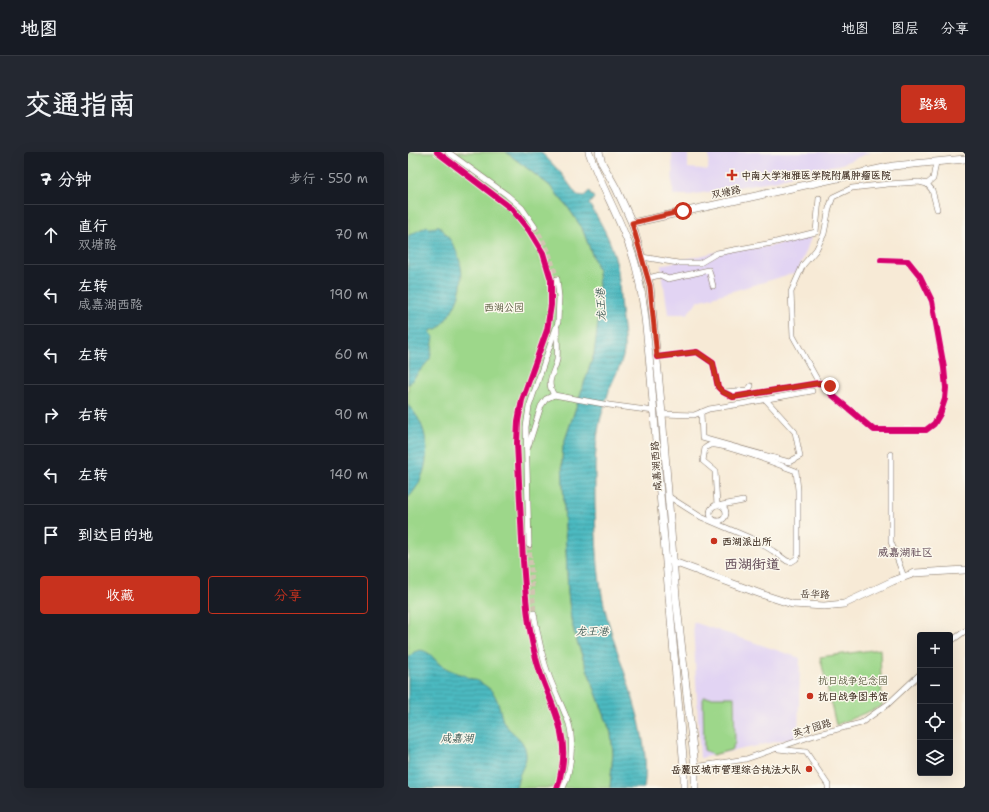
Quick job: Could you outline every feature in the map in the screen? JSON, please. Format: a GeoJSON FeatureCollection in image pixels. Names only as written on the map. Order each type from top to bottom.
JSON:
{"type":"FeatureCollection","features":[{"type":"Feature","properties":{"kind":"main road","name":"咸嘉湖西路"},"geometry":{"type":"LineString","coordinates":[[589,152],[600,181],[624,233],[641,288],[654,411],[665,560],[682,740],[684,788]]}},
{"type":"Feature","properties":{"kind":"main road","name":"咸嘉湖西路"},"geometry":{"type":"LineString","coordinates":[[599,152],[602,163],[616,188],[632,223],[650,286],[662,414],[676,596],[695,767],[695,788]]}},
{"type":"Feature","properties":{"kind":"main road","name":"双塘路"},"geometry":{"type":"LineString","coordinates":[[632,223],[893,166],[965,159]]}},
{"type":"Feature","properties":{"kind":"main road","name":"岳华路"},"geometry":{"type":"LineString","coordinates":[[665,560],[792,604],[824,606],[844,604],[893,581],[915,573],[965,570]]}},
{"type":"Feature","properties":{"kind":"street"},"geometry":{"type":"LineString","coordinates":[[437,152],[512,209],[529,230]]}},
{"type":"Feature","properties":{"kind":"street"},"geometry":{"type":"LineString","coordinates":[[448,152],[507,195],[522,208],[535,226]]}},
{"type":"Feature","properties":{"kind":"street"},"geometry":{"type":"LineString","coordinates":[[927,184],[933,179],[936,162]]}},
{"type":"Feature","properties":{"kind":"street"},"geometry":{"type":"LineString","coordinates":[[819,383],[793,336],[791,292],[795,288],[803,265],[816,250],[824,234],[829,208],[834,198],[852,188],[919,182],[927,184],[932,190],[937,209]]}},
{"type":"Feature","properties":{"kind":"street"},"geometry":{"type":"LineString","coordinates":[[642,257],[678,263],[700,263],[717,253],[772,243],[816,232],[819,198]]}},
{"type":"Feature","properties":{"kind":"street"},"geometry":{"type":"LineString","coordinates":[[657,357],[697,352],[713,363],[718,387],[723,392],[733,397],[819,383],[829,384],[831,394],[874,430],[926,430],[934,424],[940,414],[945,399],[946,388],[944,368],[932,302],[920,276],[908,261],[881,260]]}},
{"type":"Feature","properties":{"kind":"street"},"geometry":{"type":"LineString","coordinates":[[648,278],[660,275],[668,279],[709,270],[713,286]]}},
{"type":"Feature","properties":{"kind":"street"},"geometry":{"type":"LineString","coordinates":[[554,395],[550,388],[550,382],[557,359],[559,297],[557,279]]}},
{"type":"Feature","properties":{"kind":"street"},"geometry":{"type":"LineString","coordinates":[[522,546],[517,443],[518,422],[522,400],[547,330],[551,304],[551,280]]}},
{"type":"Feature","properties":{"kind":"street"},"geometry":{"type":"LineString","coordinates":[[530,545],[526,427],[529,407],[558,322]]}},
{"type":"Feature","properties":{"kind":"street"},"geometry":{"type":"LineString","coordinates":[[723,392],[748,390],[751,386]]}},
{"type":"Feature","properties":{"kind":"street"},"geometry":{"type":"LineString","coordinates":[[662,414],[694,416],[709,409],[812,391]]}},
{"type":"Feature","properties":{"kind":"street"},"geometry":{"type":"LineString","coordinates":[[526,455],[541,406],[546,399],[554,395],[654,411]]}},
{"type":"Feature","properties":{"kind":"street"},"geometry":{"type":"LineString","coordinates":[[701,412],[702,438],[789,462],[800,456],[795,432],[766,400]]}},
{"type":"Feature","properties":{"kind":"street"},"geometry":{"type":"LineString","coordinates":[[668,496],[701,516],[755,540],[787,562],[791,562],[796,559],[798,555],[798,490],[796,471],[770,460],[722,446],[710,445],[705,448],[703,461],[715,471],[720,505],[742,501]]}},
{"type":"Feature","properties":{"kind":"street"},"geometry":{"type":"LineString","coordinates":[[891,454],[891,542],[904,577]]}},
{"type":"Feature","properties":{"kind":"street"},"geometry":{"type":"LineString","coordinates":[[534,613],[538,640],[545,665],[569,726],[571,749],[565,788]]}},
{"type":"Feature","properties":{"kind":"street"},"geometry":{"type":"LineString","coordinates":[[527,614],[532,644],[541,676],[554,708],[563,738],[564,757],[557,788]]}},
{"type":"Feature","properties":{"kind":"street"},"geometry":{"type":"LineString","coordinates":[[953,640],[965,631]]}},
{"type":"Feature","properties":{"kind":"street","name":"英才园路"},"geometry":{"type":"LineString","coordinates":[[695,767],[746,759],[815,735],[862,723],[888,704],[917,677]]}},
{"type":"Feature","properties":{"kind":"street"},"geometry":{"type":"LineString","coordinates":[[775,749],[806,752],[828,785],[828,788]]}},
{"type":"Feature","properties":{"kind":"shaded area","name":"中南大学湘雅医学院附属肿瘤医院"},"geometry":{"type":"Polygon","coordinates":[[[672,152],[688,152],[688,168],[708,170],[709,152],[871,152],[839,165],[808,169],[778,180],[690,195],[673,195],[672,152]]]}},
{"type":"Feature","properties":{"kind":"shaded area"},"geometry":{"type":"Polygon","coordinates":[[[812,235],[798,272],[698,301],[687,314],[668,314],[661,265],[725,250],[772,246],[812,235]]]}},
{"type":"Feature","properties":{"kind":"shaded area"},"geometry":{"type":"Polygon","coordinates":[[[693,622],[800,658],[798,737],[700,758],[693,622]]]}},
{"type":"Feature","properties":{"kind":"shaded area"},"geometry":{"type":"Polygon","coordinates":[[[953,674],[954,674],[953,724],[953,674]]]}},
{"type":"Feature","properties":{"kind":"green space","name":"西湖公园"},"geometry":{"type":"Polygon","coordinates":[[[408,152],[506,152],[549,185],[567,206],[582,228],[598,270],[600,307],[594,354],[563,446],[562,460],[568,593],[571,619],[576,639],[611,733],[613,753],[610,788],[408,788],[408,152]]]}},
{"type":"Feature","properties":{"kind":"green space","name":"抗日战争纪念园"},"geometry":{"type":"Polygon","coordinates":[[[880,649],[882,706],[836,725],[820,657],[880,649]]]}},
{"type":"Feature","properties":{"kind":"green space"},"geometry":{"type":"Polygon","coordinates":[[[703,697],[734,697],[735,743],[731,750],[713,755],[704,750],[703,697]]]}},
{"type":"Feature","properties":{"kind":"water","name":"龙王港"},"geometry":{"type":"Polygon","coordinates":[[[506,152],[541,152],[561,173],[577,195],[584,196],[589,191],[594,198],[589,204],[601,223],[617,264],[624,335],[624,351],[608,394],[597,436],[595,476],[596,546],[600,584],[605,609],[633,698],[644,744],[644,788],[610,788],[613,753],[611,733],[576,639],[571,619],[568,593],[562,460],[563,446],[594,354],[600,307],[598,270],[582,228],[567,206],[549,185],[506,152]]]}},
{"type":"Feature","properties":{"kind":"water"},"geometry":{"type":"Polygon","coordinates":[[[438,225],[449,238],[461,265],[462,278],[460,291],[455,305],[447,318],[436,331],[434,329],[430,332],[434,337],[430,359],[408,385],[408,236],[427,226],[429,228],[437,227],[438,225]]]}},
{"type":"Feature","properties":{"kind":"water"},"geometry":{"type":"Polygon","coordinates":[[[408,405],[420,422],[424,433],[426,456],[425,468],[421,479],[408,498],[408,405]]]}},
{"type":"Feature","properties":{"kind":"water","name":"咸嘉湖"},"geometry":{"type":"Polygon","coordinates":[[[420,650],[431,655],[444,667],[473,679],[487,687],[492,692],[497,701],[503,721],[525,748],[526,759],[516,788],[408,788],[408,658],[414,652],[420,650]]]}},
{"type":"Feature","properties":{"kind":"tunnel"},"geometry":{"type":"LineString","coordinates":[[535,227],[548,250],[557,279]]}},
{"type":"Feature","properties":{"kind":"tunnel"},"geometry":{"type":"LineString","coordinates":[[529,230],[543,253],[551,280]]}},
{"type":"Feature","properties":{"kind":"tunnel"},"geometry":{"type":"LineString","coordinates":[[529,545],[534,613]]}},
{"type":"Feature","properties":{"kind":"tunnel"},"geometry":{"type":"LineString","coordinates":[[522,546],[527,614]]}},
{"type":"Feature","properties":{"kind":"cycle path"},"geometry":{"type":"LineString","coordinates":[[437,152],[512,209],[529,230],[543,253],[551,280],[551,305],[547,330],[522,400],[518,421],[517,443],[523,561],[530,633],[541,675],[558,720],[563,743],[562,768],[557,788]]}},
{"type":"Feature","properties":{"kind":"cycle path"},"geometry":{"type":"LineString","coordinates":[[657,357],[697,352],[713,363],[718,387],[723,392],[733,397],[819,383],[829,384],[831,394],[874,430],[926,430],[934,424],[940,414],[945,399],[946,388],[944,368],[932,301],[920,276],[908,261],[881,260]]}},
{"type":"Feature","properties":{"kind":"place","name":"中南大学湘雅医学院附属肿瘤医院"},"geometry":{"type":"Point","coordinates":[732,175]}},
{"type":"Feature","properties":{"kind":"place","name":"西湖派出所"},"geometry":{"type":"Point","coordinates":[714,541]}},
{"type":"Feature","properties":{"kind":"place","name":"抗日战争图书馆"},"geometry":{"type":"Point","coordinates":[810,696]}},
{"type":"Feature","properties":{"kind":"place","name":"岳麓区城市管理综合执法大队"},"geometry":{"type":"Point","coordinates":[809,769]}},
{"type":"Feature","properties":{"kind":"district","name":"威嘉湖社区"},"geometry":{"type":"Point","coordinates":[905,552]}},
{"type":"Feature","properties":{"kind":"district","name":"西湖街道"},"geometry":{"type":"Point","coordinates":[752,564]}},
{"type":"Feature","properties":{"kind":"route"},"geometry":{"type":"LineString","coordinates":[[683,211],[632,223],[650,286],[657,357],[697,352],[713,363],[718,387],[723,392],[733,397],[819,383],[829,384],[830,386]]}}]}
